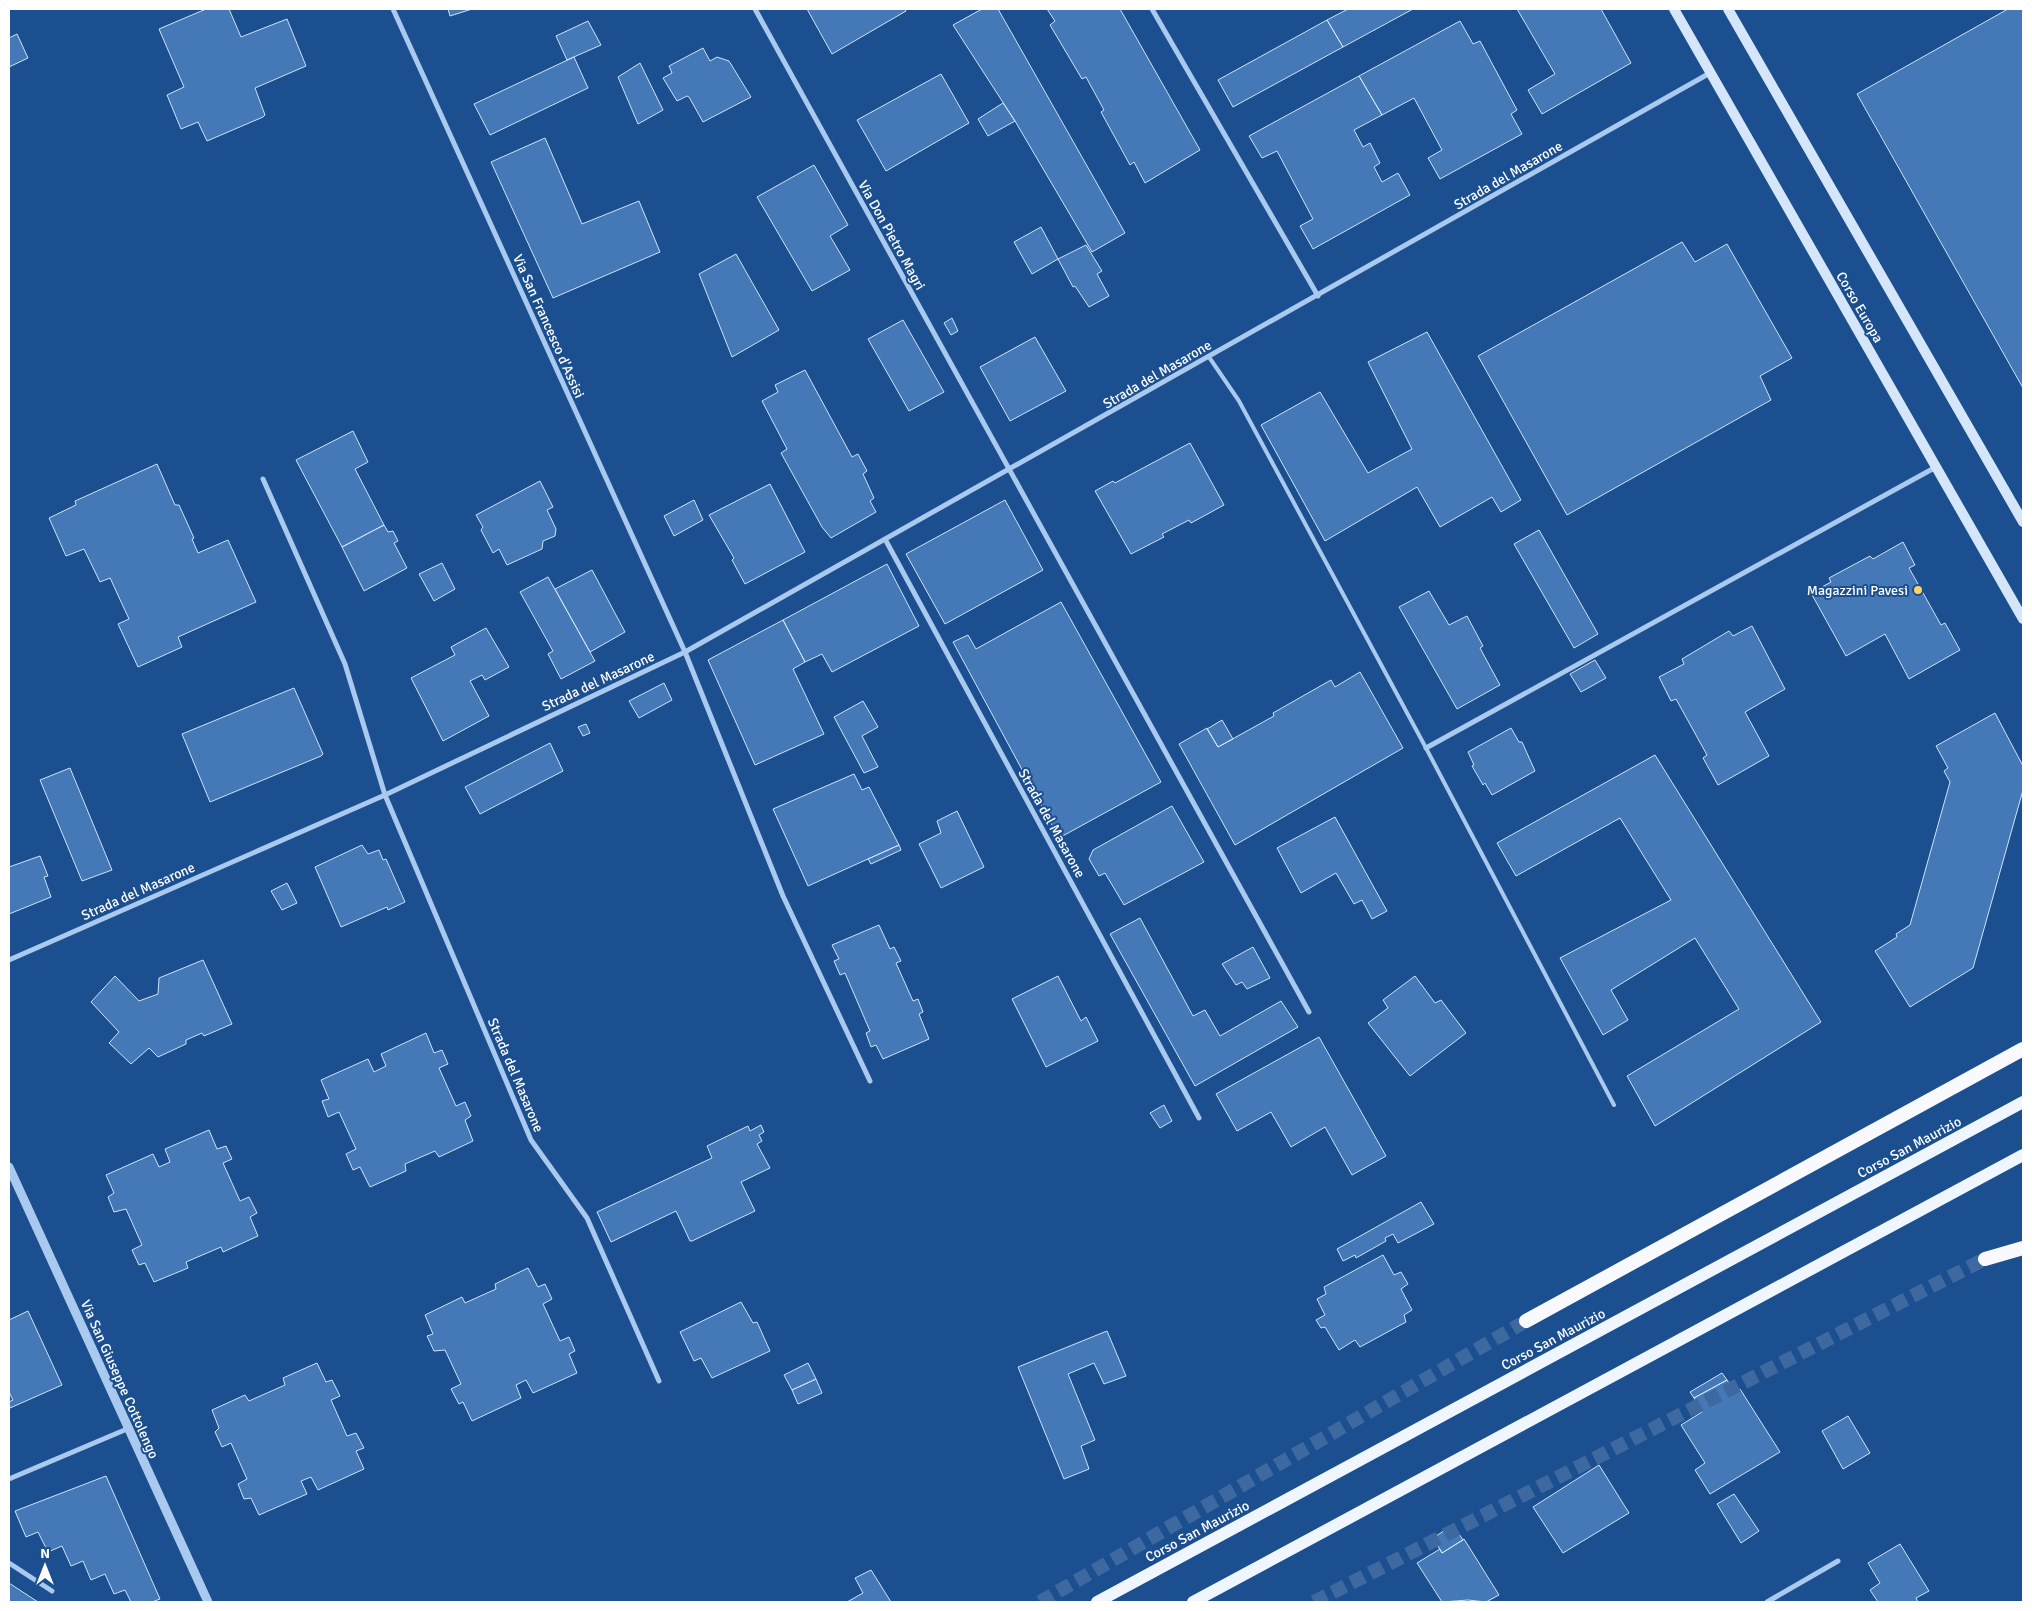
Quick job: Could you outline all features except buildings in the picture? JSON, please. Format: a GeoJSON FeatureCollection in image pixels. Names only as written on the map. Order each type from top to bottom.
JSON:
{"type":"FeatureCollection","features":[{"type":"Feature","properties":{"kind":"highway"},"geometry":{"type":"LineString","coordinates":[[1526,1321],[2023,1050]]}},
{"type":"Feature","properties":{"kind":"highway"},"geometry":{"type":"LineString","coordinates":[[1985,1259],[2023,1248]]}},
{"type":"Feature","properties":{"kind":"main road","name":"Corso Europa"},"geometry":{"type":"LineString","coordinates":[[1674,9],[2023,619]]}},
{"type":"Feature","properties":{"kind":"main road"},"geometry":{"type":"LineString","coordinates":[[1728,9],[2023,522]]}},
{"type":"Feature","properties":{"kind":"main road","name":"Corso San Maurizio"},"geometry":{"type":"LineString","coordinates":[[1097,1602],[2023,1102]]}},
{"type":"Feature","properties":{"kind":"main road"},"geometry":{"type":"LineString","coordinates":[[1193,1602],[2023,1155]]}},
{"type":"Feature","properties":{"kind":"street","name":"Via San Francesco d'Assisi"},"geometry":{"type":"LineString","coordinates":[[393,9],[685,652]]}},
{"type":"Feature","properties":{"kind":"street","name":"Via Don Pietro Magri"},"geometry":{"type":"LineString","coordinates":[[755,9],[1009,471]]}},
{"type":"Feature","properties":{"kind":"street"},"geometry":{"type":"LineString","coordinates":[[1152,9],[1318,296]]}},
{"type":"Feature","properties":{"kind":"street","name":"Strada del Masarone"},"geometry":{"type":"LineString","coordinates":[[9,960],[385,795],[685,652],[1009,471],[1710,73]]}},
{"type":"Feature","properties":{"kind":"street"},"geometry":{"type":"LineString","coordinates":[[1426,748],[1936,467]]}},
{"type":"Feature","properties":{"kind":"street"},"geometry":{"type":"LineString","coordinates":[[1009,471],[1309,1012]]}},
{"type":"Feature","properties":{"kind":"street","name":"Strada del Masarone"},"geometry":{"type":"LineString","coordinates":[[263,479],[345,664],[385,795],[531,1140],[587,1218],[659,1382]]}},
{"type":"Feature","properties":{"kind":"street","name":"Strada del Masarone"},"geometry":{"type":"LineString","coordinates":[[885,539],[1199,1118]]}},
{"type":"Feature","properties":{"kind":"street"},"geometry":{"type":"LineString","coordinates":[[685,652],[783,896],[870,1081]]}},
{"type":"Feature","properties":{"kind":"street","name":"Via San Giuseppe Cottolengo"},"geometry":{"type":"LineString","coordinates":[[9,1167],[127,1429],[208,1602]]}},
{"type":"Feature","properties":{"kind":"street"},"geometry":{"type":"LineString","coordinates":[[9,1479],[127,1429]]}},
{"type":"Feature","properties":{"kind":"street"},"geometry":{"type":"LineString","coordinates":[[1767,1602],[1838,1561]]}},
{"type":"Feature","properties":{"kind":"street"},"geometry":{"type":"LineString","coordinates":[[9,1563],[52,1591]]}},
{"type":"Feature","properties":{"kind":"lane"},"geometry":{"type":"LineString","coordinates":[[1209,357],[1239,401],[1426,748],[1614,1105]]}},
{"type":"Feature","properties":{"kind":"tunnel"},"geometry":{"type":"LineString","coordinates":[[1314,1602],[1985,1259]]}},
{"type":"Feature","properties":{"kind":"tunnel"},"geometry":{"type":"LineString","coordinates":[[1040,1602],[1526,1321]]}},
{"type":"Feature","properties":{"kind":"place","name":"Magazzini Pavesi"},"geometry":{"type":"Point","coordinates":[1918,590]}}]}
